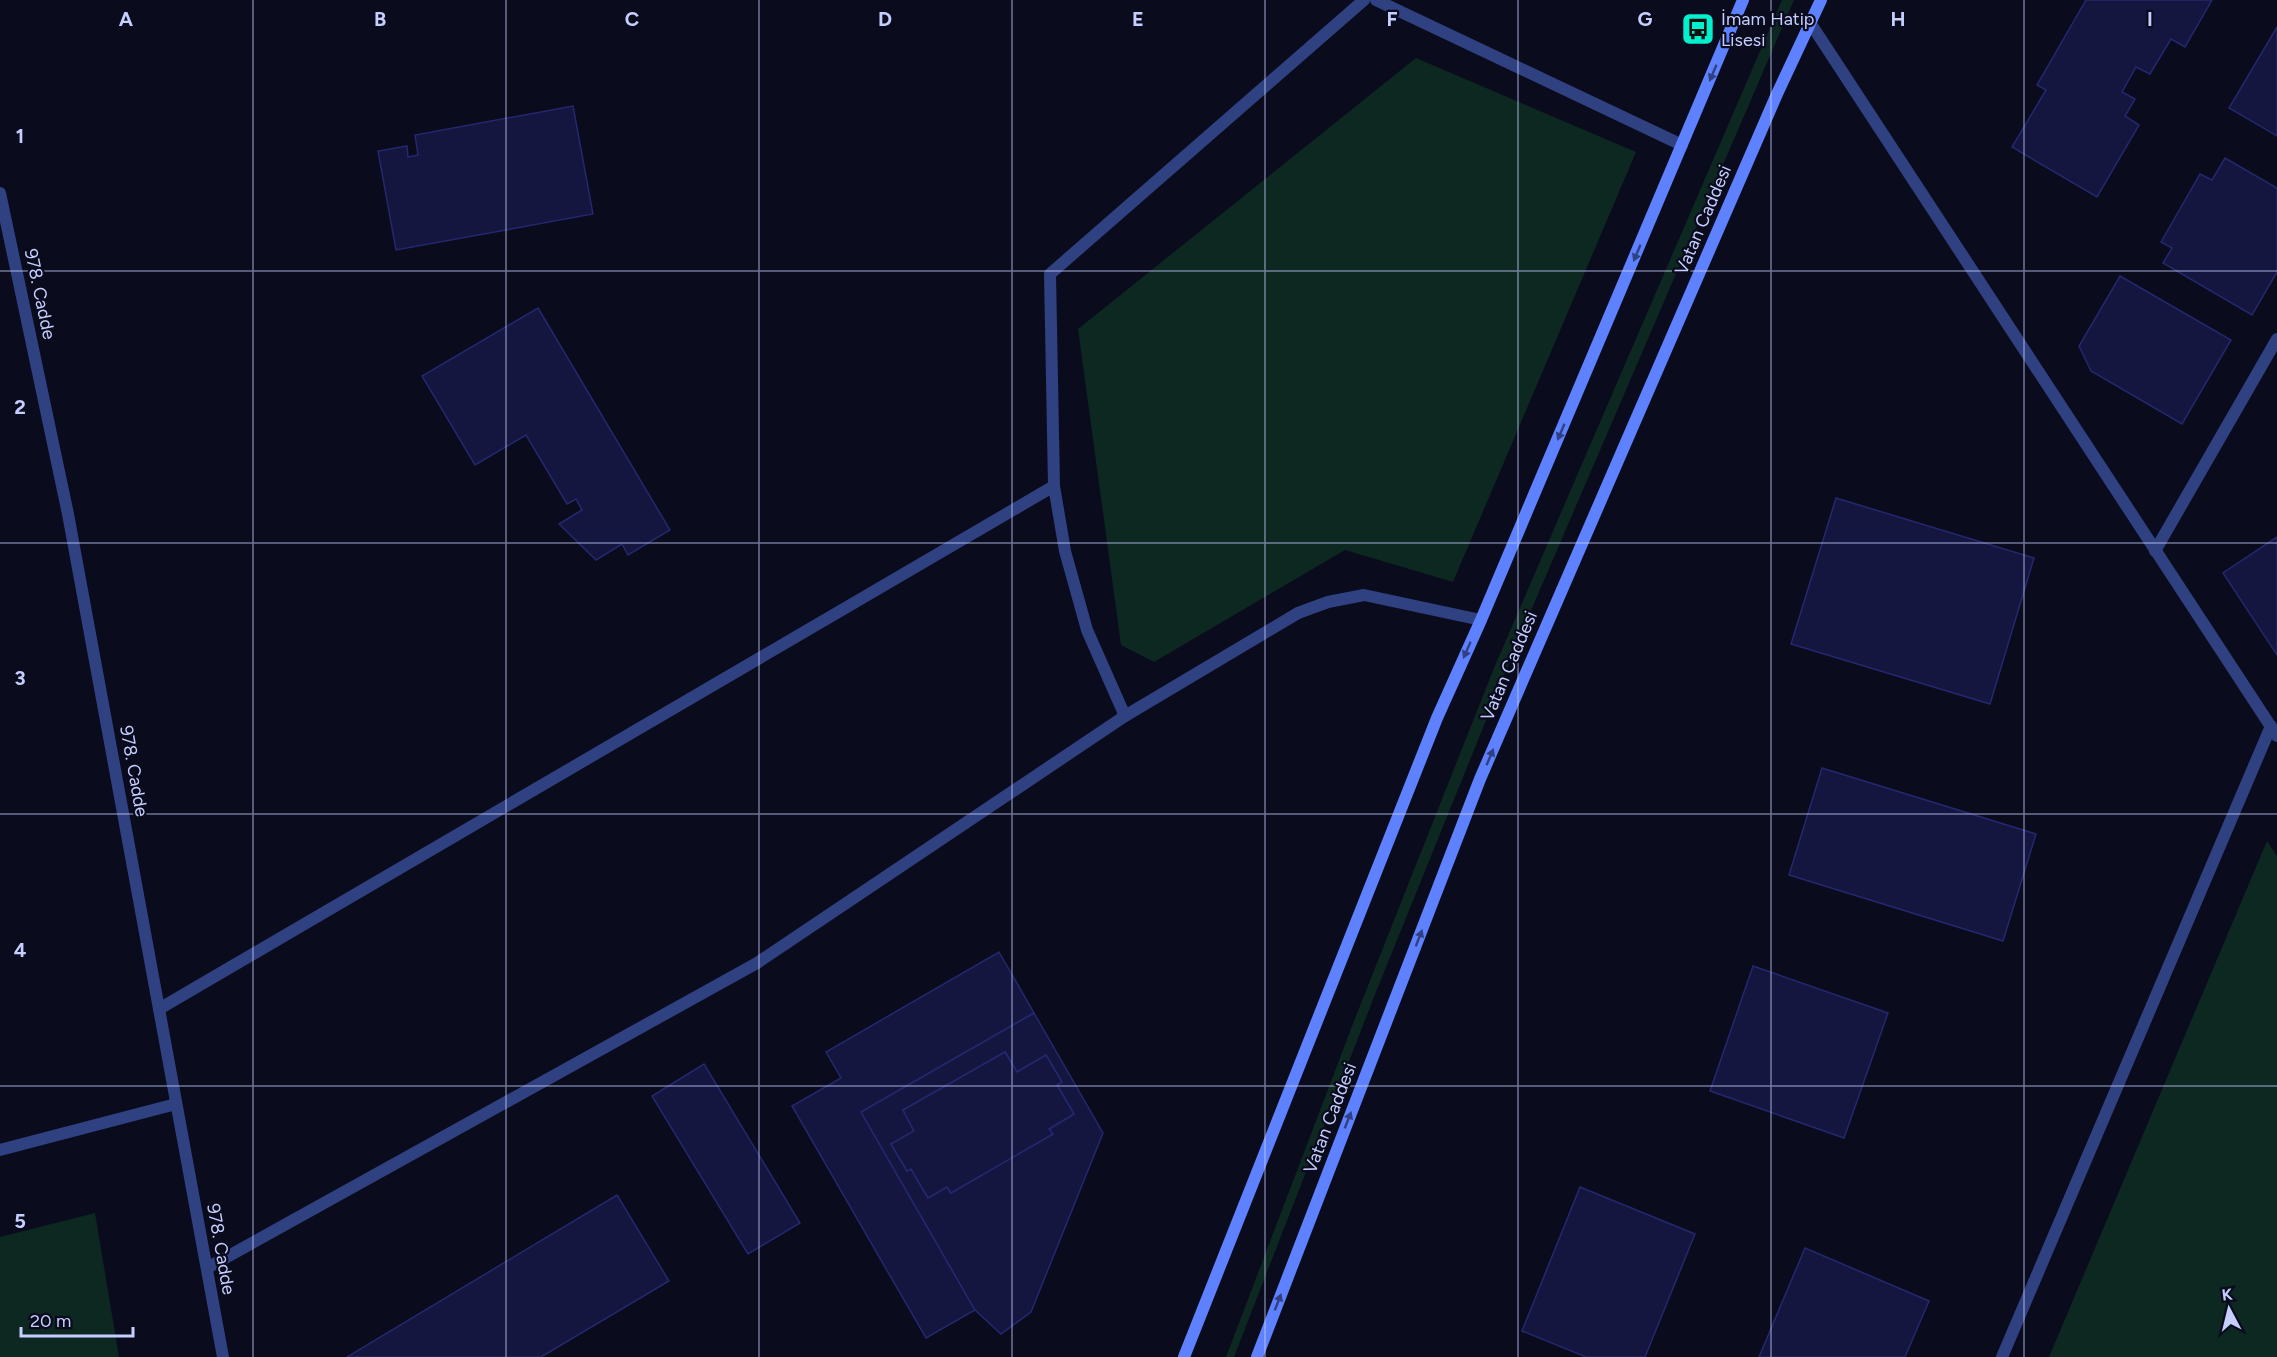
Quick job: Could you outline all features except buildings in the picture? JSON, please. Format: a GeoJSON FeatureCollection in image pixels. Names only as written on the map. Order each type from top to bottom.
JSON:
{"type":"FeatureCollection","features":[{"type":"Feature","properties":{"kind":"main road"},"geometry":{"type":"LineString","coordinates":[[1184,1357],[1437,718],[1481,620],[1743,0]]}},
{"type":"Feature","properties":{"kind":"main road","name":"Vatan Caddesi"},"geometry":{"type":"LineString","coordinates":[[1257,1357],[1480,779],[1776,94],[1821,0]]}},
{"type":"Feature","properties":{"kind":"street"},"geometry":{"type":"LineString","coordinates":[[1125,716],[1087,630],[1065,551],[1054,486],[1050,274],[1364,0]]}},
{"type":"Feature","properties":{"kind":"street"},"geometry":{"type":"LineString","coordinates":[[1376,0],[1682,145]]}},
{"type":"Feature","properties":{"kind":"street"},"geometry":{"type":"LineString","coordinates":[[1811,24],[2274,731],[2002,1357]]}},
{"type":"Feature","properties":{"kind":"street","name":"978. Cadde"},"geometry":{"type":"LineString","coordinates":[[0,193],[68,514],[223,1357]]}},
{"type":"Feature","properties":{"kind":"street"},"geometry":{"type":"LineString","coordinates":[[2155,551],[2277,339]]}},
{"type":"Feature","properties":{"kind":"street"},"geometry":{"type":"LineString","coordinates":[[159,1009],[1054,486]]}},
{"type":"Feature","properties":{"kind":"street"},"geometry":{"type":"LineString","coordinates":[[207,1268],[757,963],[1125,716],[1298,613],[1328,602],[1364,595],[1481,620]]}},
{"type":"Feature","properties":{"kind":"street"},"geometry":{"type":"LineString","coordinates":[[0,1150],[176,1104]]}},
{"type":"Feature","properties":{"kind":"green space"},"geometry":{"type":"Polygon","coordinates":[[[1782,0],[1794,0],[1523,629],[1376,992],[1234,1357],[1226,1357],[1354,1021],[1494,668],[1782,0]]]}},
{"type":"Feature","properties":{"kind":"green space"},"geometry":{"type":"Polygon","coordinates":[[[1416,58],[1636,152],[1453,582],[1345,550],[1154,662],[1121,645],[1078,329],[1416,58]]]}},
{"type":"Feature","properties":{"kind":"green space"},"geometry":{"type":"Polygon","coordinates":[[[2267,841],[2277,856],[2277,1357],[2049,1357],[2267,841]]]}},
{"type":"Feature","properties":{"kind":"green space"},"geometry":{"type":"Polygon","coordinates":[[[95,1213],[119,1357],[0,1357],[0,1237],[95,1213]]]}},
{"type":"Feature","properties":{"kind":"place","name":"İmam Hatip Lisesi"},"geometry":{"type":"Point","coordinates":[1698,29]}}]}
